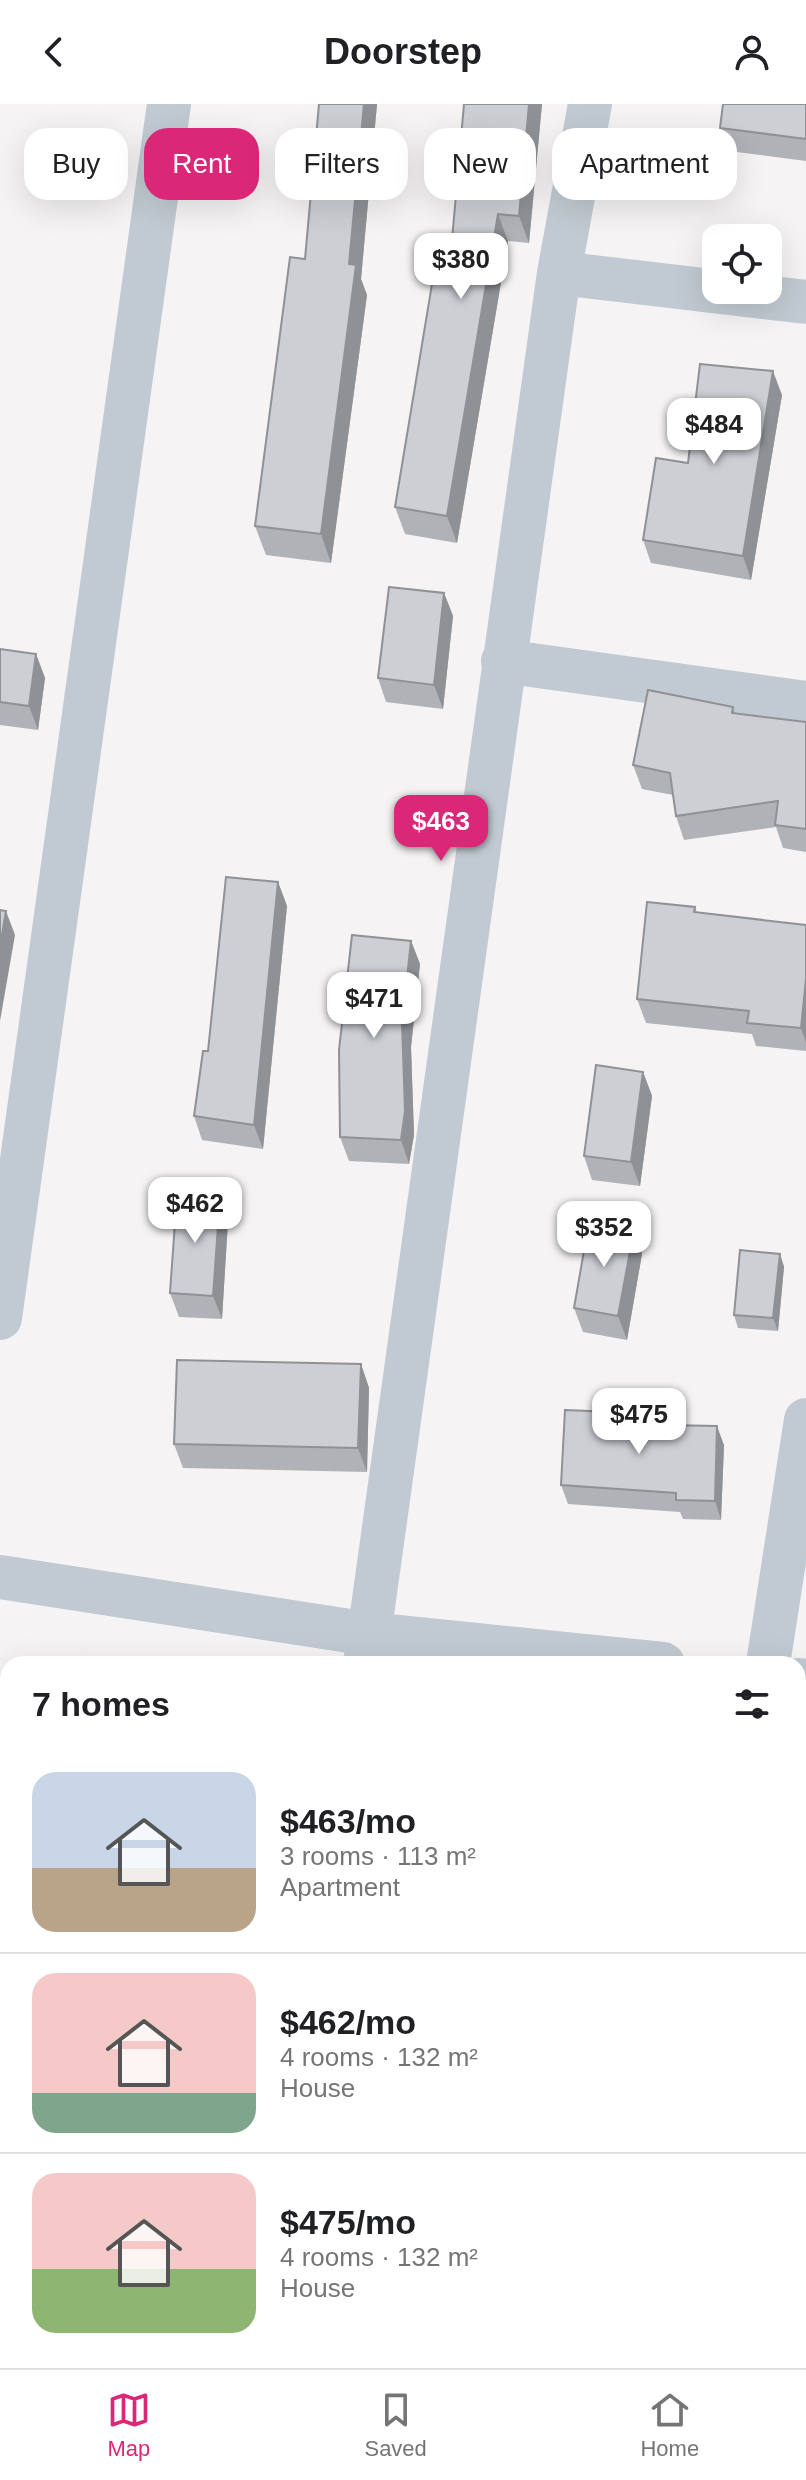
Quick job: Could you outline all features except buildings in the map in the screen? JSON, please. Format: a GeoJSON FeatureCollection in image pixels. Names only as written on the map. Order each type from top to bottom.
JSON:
{"type":"FeatureCollection","features":[{"type":"Feature","properties":{"kind":"street"},"geometry":{"type":"LineString","coordinates":[[0,1318],[12,1151],[169,104]]}},
{"type":"Feature","properties":{"kind":"street"},"geometry":{"type":"LineString","coordinates":[[367,1649],[559,273],[590,104]]}},
{"type":"Feature","properties":{"kind":"street"},"geometry":{"type":"LineString","coordinates":[[559,273],[806,302]]}},
{"type":"Feature","properties":{"kind":"street"},"geometry":{"type":"LineString","coordinates":[[503,661],[806,703]]}},
{"type":"Feature","properties":{"kind":"street"},"geometry":{"type":"LineString","coordinates":[[769,1656],[806,1420]]}},
{"type":"Feature","properties":{"kind":"street"},"geometry":{"type":"LineString","coordinates":[[0,1577],[367,1649],[505,1656]]}}]}
